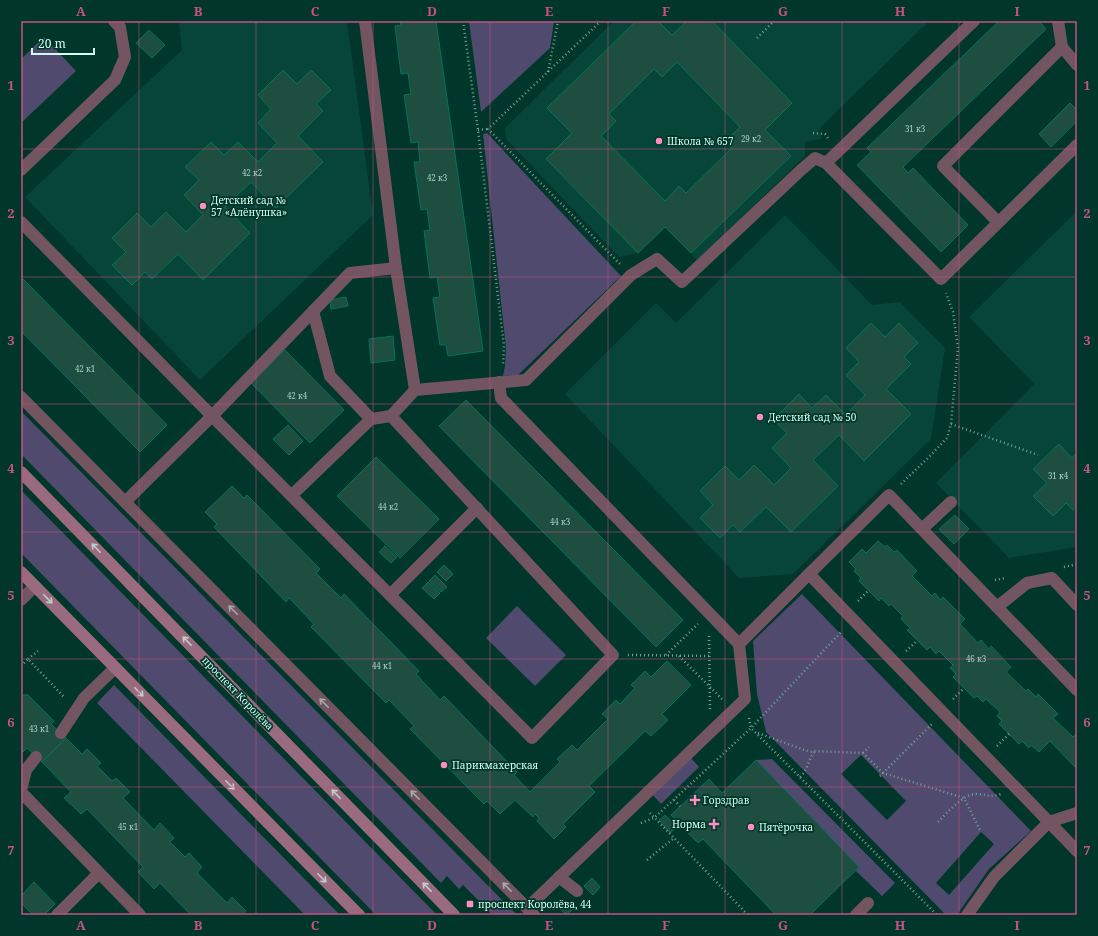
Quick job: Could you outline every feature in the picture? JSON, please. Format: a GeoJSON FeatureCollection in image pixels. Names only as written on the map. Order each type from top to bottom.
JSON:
{"type":"FeatureCollection","features":[{"type":"Feature","properties":{"kind":"street"},"geometry":{"type":"LineString","coordinates":[[21,170],[115,80],[125,57],[120,27],[114,21]]}},
{"type":"Feature","properties":{"kind":"street"},"geometry":{"type":"LineString","coordinates":[[364,21],[396,268],[415,390]]}},
{"type":"Feature","properties":{"kind":"street"},"geometry":{"type":"LineString","coordinates":[[826,163],[974,21]]}},
{"type":"Feature","properties":{"kind":"street"},"geometry":{"type":"LineString","coordinates":[[1058,21],[1062,47],[1077,64]]}},
{"type":"Feature","properties":{"kind":"street"},"geometry":{"type":"LineString","coordinates":[[998,222],[943,166],[1062,47]]}},
{"type":"Feature","properties":{"kind":"street"},"geometry":{"type":"LineString","coordinates":[[292,495],[370,418],[392,416],[415,390],[526,380],[631,275],[657,259],[682,282],[815,158],[826,163],[941,279],[1077,145]]}},
{"type":"Feature","properties":{"kind":"street"},"geometry":{"type":"LineString","coordinates":[[21,222],[532,738],[613,655],[392,416]]}},
{"type":"Feature","properties":{"kind":"street"},"geometry":{"type":"LineString","coordinates":[[125,502],[212,416],[350,274],[396,268]]}},
{"type":"Feature","properties":{"kind":"street"},"geometry":{"type":"LineString","coordinates":[[313,311],[330,376],[370,418]]}},
{"type":"Feature","properties":{"kind":"street"},"geometry":{"type":"LineString","coordinates":[[21,397],[531,911],[559,877],[745,699],[739,644],[501,398],[499,382]]}},
{"type":"Feature","properties":{"kind":"street","name":"проспект Королёва"},"geometry":{"type":"LineString","coordinates":[[21,472],[454,915]]}},
{"type":"Feature","properties":{"kind":"street"},"geometry":{"type":"LineString","coordinates":[[739,644],[889,495],[1077,690]]}},
{"type":"Feature","properties":{"kind":"street"},"geometry":{"type":"LineString","coordinates":[[922,529],[951,502]]}},
{"type":"Feature","properties":{"kind":"street"},"geometry":{"type":"LineString","coordinates":[[390,595],[477,508]]}},
{"type":"Feature","properties":{"kind":"street"},"geometry":{"type":"LineString","coordinates":[[21,572],[358,915]]}},
{"type":"Feature","properties":{"kind":"street"},"geometry":{"type":"LineString","coordinates":[[809,574],[1077,851]]}},
{"type":"Feature","properties":{"kind":"street"},"geometry":{"type":"LineString","coordinates":[[997,607],[1027,583],[1052,578],[1077,605]]}},
{"type":"Feature","properties":{"kind":"street"},"geometry":{"type":"LineString","coordinates":[[21,600],[35,586]]}},
{"type":"Feature","properties":{"kind":"street"},"geometry":{"type":"LineString","coordinates":[[61,734],[84,698],[115,668]]}},
{"type":"Feature","properties":{"kind":"street"},"geometry":{"type":"LineString","coordinates":[[36,757],[26,770],[21,791],[140,915]]}},
{"type":"Feature","properties":{"kind":"street"},"geometry":{"type":"LineString","coordinates":[[967,915],[994,877],[1049,822],[1077,813]]}},
{"type":"Feature","properties":{"kind":"street"},"geometry":{"type":"LineString","coordinates":[[57,915],[99,873]]}},
{"type":"Feature","properties":{"kind":"street"},"geometry":{"type":"LineString","coordinates":[[559,877],[577,891]]}},
{"type":"Feature","properties":{"kind":"street"},"geometry":{"type":"LineString","coordinates":[[856,915],[868,903]]}},
{"type":"Feature","properties":{"kind":"path"},"geometry":{"type":"LineString","coordinates":[[463,21],[478,130],[504,346],[504,365],[499,382]]}},
{"type":"Feature","properties":{"kind":"path"},"geometry":{"type":"LineString","coordinates":[[548,72],[558,21]]}},
{"type":"Feature","properties":{"kind":"path"},"geometry":{"type":"LineString","coordinates":[[478,130],[488,129],[602,21]]}},
{"type":"Feature","properties":{"kind":"path"},"geometry":{"type":"LineString","coordinates":[[756,38],[774,21]]}},
{"type":"Feature","properties":{"kind":"path"},"geometry":{"type":"LineString","coordinates":[[488,129],[631,275]]}},
{"type":"Feature","properties":{"kind":"path"},"geometry":{"type":"LineString","coordinates":[[889,495],[947,438],[951,424],[958,348],[953,312],[941,279]]}},
{"type":"Feature","properties":{"kind":"path"},"geometry":{"type":"LineString","coordinates":[[951,424],[1038,455]]}},
{"type":"Feature","properties":{"kind":"path"},"geometry":{"type":"LineString","coordinates":[[854,605],[869,590]]}},
{"type":"Feature","properties":{"kind":"path"},"geometry":{"type":"LineString","coordinates":[[666,656],[709,613]]}},
{"type":"Feature","properties":{"kind":"path"},"geometry":{"type":"LineString","coordinates":[[709,613],[710,733]]}},
{"type":"Feature","properties":{"kind":"path"},"geometry":{"type":"LineString","coordinates":[[654,818],[751,728],[853,619]]}},
{"type":"Feature","properties":{"kind":"path"},"geometry":{"type":"LineString","coordinates":[[903,654],[917,641]]}},
{"type":"Feature","properties":{"kind":"path"},"geometry":{"type":"LineString","coordinates":[[21,666],[38,650]]}},
{"type":"Feature","properties":{"kind":"path"},"geometry":{"type":"LineString","coordinates":[[613,655],[709,656]]}},
{"type":"Feature","properties":{"kind":"path"},"geometry":{"type":"LineString","coordinates":[[679,656],[733,710]]}},
{"type":"Feature","properties":{"kind":"path"},"geometry":{"type":"LineString","coordinates":[[28,659],[77,710]]}},
{"type":"Feature","properties":{"kind":"path"},"geometry":{"type":"LineString","coordinates":[[950,702],[964,688]]}},
{"type":"Feature","properties":{"kind":"path"},"geometry":{"type":"LineString","coordinates":[[745,699],[751,728],[937,915]]}},
{"type":"Feature","properties":{"kind":"path"},"geometry":{"type":"LineString","coordinates":[[880,776],[930,726]]}},
{"type":"Feature","properties":{"kind":"path"},"geometry":{"type":"LineString","coordinates":[[755,732],[810,752],[863,753],[883,773],[964,798],[981,832]]}},
{"type":"Feature","properties":{"kind":"path"},"geometry":{"type":"LineString","coordinates":[[996,748],[1009,734]]}},
{"type":"Feature","properties":{"kind":"path"},"geometry":{"type":"LineString","coordinates":[[863,753],[870,747]]}},
{"type":"Feature","properties":{"kind":"path"},"geometry":{"type":"LineString","coordinates":[[800,777],[805,772],[810,756],[815,751]]}},
{"type":"Feature","properties":{"kind":"path"},"geometry":{"type":"LineString","coordinates":[[938,822],[969,794],[974,793],[987,796],[997,796]]}},
{"type":"Feature","properties":{"kind":"path"},"geometry":{"type":"LineString","coordinates":[[674,800],[680,806]]}},
{"type":"Feature","properties":{"kind":"path"},"geometry":{"type":"LineString","coordinates":[[638,802],[748,915]]}},
{"type":"Feature","properties":{"kind":"path"},"geometry":{"type":"LineString","coordinates":[[646,860],[674,838]]}},
{"type":"Feature","properties":{"kind":"shaded area","name":"Детский сад № 57 «Алёнушка»"},"geometry":{"type":"Polygon","coordinates":[[[179,21],[347,21],[373,215],[200,380],[25,197],[182,50],[179,21]]]}},
{"type":"Feature","properties":{"kind":"shaded area"},"geometry":{"type":"Polygon","coordinates":[[[469,21],[554,21],[550,48],[481,112],[469,21]]]}},
{"type":"Feature","properties":{"kind":"shaded area","name":"Школа № 657"},"geometry":{"type":"Polygon","coordinates":[[[614,21],[929,21],[820,128],[821,139],[805,142],[805,156],[697,260],[665,227],[638,253],[619,257],[506,139],[505,128],[614,21]]]}},
{"type":"Feature","properties":{"kind":"shaded area"},"geometry":{"type":"Polygon","coordinates":[[[44,37],[76,71],[21,123],[21,59],[44,37]]]}},
{"type":"Feature","properties":{"kind":"shaded area"},"geometry":{"type":"Polygon","coordinates":[[[487,133],[621,276],[518,375],[503,376],[506,348],[483,134],[487,133]]]}},
{"type":"Feature","properties":{"kind":"shaded area"},"geometry":{"type":"Polygon","coordinates":[[[1077,211],[1077,547],[1009,558],[936,483],[1034,384],[969,317],[1077,211]]]}},
{"type":"Feature","properties":{"kind":"shaded area","name":"Детский сад № 50"},"geometry":{"type":"Polygon","coordinates":[[[785,215],[872,305],[900,302],[945,348],[931,439],[793,574],[739,578],[565,394],[656,303],[676,323],[785,215]]]}},
{"type":"Feature","properties":{"kind":"shaded area"},"geometry":{"type":"Polygon","coordinates":[[[21,411],[517,915],[493,915],[463,885],[459,889],[447,876],[441,883],[21,454],[21,411]]]}},
{"type":"Feature","properties":{"kind":"shaded area"},"geometry":{"type":"Polygon","coordinates":[[[21,490],[437,915],[376,915],[21,553],[21,490]]]}},
{"type":"Feature","properties":{"kind":"shaded area"},"geometry":{"type":"Polygon","coordinates":[[[802,594],[1031,831],[989,869],[957,915],[946,915],[766,732],[757,694],[753,641],[802,594]],[[861,755],[841,774],[887,820],[906,801],[861,755]],[[981,832],[936,883],[949,895],[994,844],[981,832]]]}},
{"type":"Feature","properties":{"kind":"shaded area"},"geometry":{"type":"Polygon","coordinates":[[[517,606],[566,655],[535,686],[486,638],[517,606]]]}},
{"type":"Feature","properties":{"kind":"shaded area"},"geometry":{"type":"Polygon","coordinates":[[[114,685],[340,915],[305,915],[97,703],[114,685]]]}},
{"type":"Feature","properties":{"kind":"shaded area"},"geometry":{"type":"Polygon","coordinates":[[[690,757],[699,767],[661,804],[652,794],[690,757]]]}},
{"type":"Feature","properties":{"kind":"shaded area"},"geometry":{"type":"Polygon","coordinates":[[[772,759],[895,883],[882,896],[856,871],[859,867],[756,760],[772,759]]]}},
{"type":"Feature","properties":{"kind":"building"},"geometry":{"type":"Polygon","coordinates":[[[400,21],[436,21],[483,351],[448,356],[446,345],[440,345],[433,298],[440,297],[437,277],[430,278],[424,231],[430,230],[427,209],[421,210],[414,162],[420,162],[418,142],[411,143],[404,95],[411,94],[408,73],[401,74],[395,26],[401,25],[400,21]]]}},
{"type":"Feature","properties":{"kind":"building"},"geometry":{"type":"Polygon","coordinates":[[[636,21],[658,21],[672,35],[687,21],[712,21],[792,103],[765,130],[791,156],[691,253],[665,227],[638,253],[546,159],[572,133],[547,108],[636,21]],[[677,62],[662,77],[654,69],[609,114],[616,121],[601,136],[665,201],[679,186],[686,193],[732,148],[725,142],[740,127],[677,62]]]}},
{"type":"Feature","properties":{"kind":"building"},"geometry":{"type":"Polygon","coordinates":[[[999,21],[1039,21],[1046,29],[903,167],[908,173],[913,168],[968,225],[941,252],[857,165],[871,152],[867,148],[999,21]]]}},
{"type":"Feature","properties":{"kind":"building"},"geometry":{"type":"Polygon","coordinates":[[[149,30],[165,45],[152,58],[136,43],[149,30]]]}},
{"type":"Feature","properties":{"kind":"building"},"geometry":{"type":"Polygon","coordinates":[[[283,70],[297,84],[311,70],[331,90],[316,104],[323,111],[298,136],[323,162],[276,208],[251,182],[225,207],[250,233],[203,280],[178,254],[152,279],[145,272],[132,285],[112,265],[126,252],[112,238],[137,213],[151,227],[166,212],[186,232],[203,215],[184,195],[199,180],[185,167],[211,142],[224,155],[238,142],[258,162],[277,143],[258,123],[271,109],[258,95],[283,70]]]}},
{"type":"Feature","properties":{"kind":"building"},"geometry":{"type":"Polygon","coordinates":[[[1070,103],[1077,110],[1077,121],[1051,147],[1039,134],[1070,103]]]}},
{"type":"Feature","properties":{"kind":"building"},"geometry":{"type":"Polygon","coordinates":[[[21,277],[167,425],[140,452],[21,331],[21,277]]]}},
{"type":"Feature","properties":{"kind":"building"},"geometry":{"type":"Polygon","coordinates":[[[346,297],[348,306],[331,309],[330,300],[346,297]]]}},
{"type":"Feature","properties":{"kind":"building"},"geometry":{"type":"Polygon","coordinates":[[[871,323],[885,337],[899,323],[918,343],[904,357],[911,364],[886,389],[911,414],[864,461],[839,435],[813,460],[838,486],[791,532],[766,507],[740,532],[733,525],[720,538],[700,518],[713,505],[700,491],[725,466],[739,480],[754,465],[774,485],[791,468],[772,448],[787,433],[773,420],[799,394],[812,408],[826,395],[846,415],[865,395],[846,375],[859,362],[846,348],[871,323]]]}},
{"type":"Feature","properties":{"kind":"building"},"geometry":{"type":"Polygon","coordinates":[[[393,336],[395,360],[371,363],[369,339],[393,336]]]}},
{"type":"Feature","properties":{"kind":"building"},"geometry":{"type":"Polygon","coordinates":[[[285,350],[344,410],[310,443],[251,383],[285,350]]]}},
{"type":"Feature","properties":{"kind":"building"},"geometry":{"type":"Polygon","coordinates":[[[466,400],[683,620],[656,647],[439,426],[466,400]]]}},
{"type":"Feature","properties":{"kind":"building"},"geometry":{"type":"Polygon","coordinates":[[[288,425],[303,441],[289,455],[273,439],[288,425]]]}},
{"type":"Feature","properties":{"kind":"building"},"geometry":{"type":"Polygon","coordinates":[[[1059,444],[1072,458],[1077,453],[1077,506],[1073,510],[1066,503],[1053,516],[1033,496],[1047,483],[1033,469],[1059,444]]]}},
{"type":"Feature","properties":{"kind":"building"},"geometry":{"type":"Polygon","coordinates":[[[376,457],[439,519],[400,558],[337,496],[376,457]]]}},
{"type":"Feature","properties":{"kind":"building"},"geometry":{"type":"Polygon","coordinates":[[[232,486],[244,498],[247,495],[320,569],[316,573],[341,598],[344,594],[419,671],[416,674],[440,700],[444,696],[517,772],[514,775],[530,792],[560,762],[557,759],[572,745],[577,750],[608,719],[602,714],[616,700],[620,704],[635,688],[631,685],[645,671],[651,677],[667,661],[691,685],[662,714],[668,720],[651,736],[645,731],[589,786],[595,792],[563,824],[566,827],[554,839],[537,821],[539,818],[535,814],[533,817],[515,800],[500,814],[487,801],[484,804],[410,729],[414,726],[389,700],[386,703],[311,627],[314,624],[289,598],[286,602],[214,527],[217,524],[205,512],[232,486]]]}},
{"type":"Feature","properties":{"kind":"building"},"geometry":{"type":"Polygon","coordinates":[[[955,515],[969,529],[954,544],[939,529],[955,515]]]}},
{"type":"Feature","properties":{"kind":"building"},"geometry":{"type":"Polygon","coordinates":[[[878,541],[885,547],[887,545],[894,552],[897,550],[917,571],[912,576],[932,596],[935,593],[941,600],[943,597],[965,619],[960,624],[978,643],[981,640],[989,649],[991,646],[1011,667],[1006,672],[1026,691],[1028,689],[1036,697],[1038,694],[1058,714],[1053,718],[1073,737],[1077,734],[1077,765],[1075,767],[1050,741],[1039,752],[1031,745],[1029,748],[1022,741],[1019,744],[999,724],[1002,721],[997,716],[1000,712],[986,699],[983,702],[977,696],[974,698],[953,677],[956,674],[950,668],[953,665],[939,651],[936,654],[930,647],[927,650],[907,630],[910,628],[901,619],[903,616],[891,604],[889,606],[881,598],[879,601],[859,581],[861,578],[854,571],[856,569],[849,562],[862,549],[866,553],[878,541]]]}},
{"type":"Feature","properties":{"kind":"building"},"geometry":{"type":"Polygon","coordinates":[[[385,546],[397,557],[391,563],[379,552],[385,546]]]}},
{"type":"Feature","properties":{"kind":"building"},"geometry":{"type":"Polygon","coordinates":[[[444,565],[453,574],[446,581],[437,572],[444,565]]]}},
{"type":"Feature","properties":{"kind":"building"},"geometry":{"type":"Polygon","coordinates":[[[435,575],[447,587],[441,592],[429,581],[435,575]]]}},
{"type":"Feature","properties":{"kind":"building"},"geometry":{"type":"Polygon","coordinates":[[[428,582],[440,593],[434,599],[422,588],[428,582]]]}},
{"type":"Feature","properties":{"kind":"building"},"geometry":{"type":"Polygon","coordinates":[[[21,695],[28,695],[54,721],[51,724],[66,738],[42,762],[27,748],[21,754],[21,695]]]}},
{"type":"Feature","properties":{"kind":"building"},"geometry":{"type":"Polygon","coordinates":[[[66,738],[82,754],[87,749],[101,763],[97,766],[112,781],[116,778],[130,792],[123,798],[154,830],[160,823],[174,838],[170,842],[185,857],[189,853],[202,867],[197,873],[227,903],[232,897],[246,911],[243,915],[191,915],[160,883],[154,889],[138,872],[143,867],[87,809],[81,814],[64,798],[71,792],[42,762],[66,738]]]}},
{"type":"Feature","properties":{"kind":"building","name":"Пятёрочка"},"geometry":{"type":"Polygon","coordinates":[[[756,760],[859,867],[810,915],[776,915],[703,839],[698,843],[671,815],[709,779],[722,793],[756,760]]]}},
{"type":"Feature","properties":{"kind":"building"},"geometry":{"type":"Polygon","coordinates":[[[665,815],[677,827],[670,833],[659,820],[665,815]]]}},
{"type":"Feature","properties":{"kind":"building"},"geometry":{"type":"Polygon","coordinates":[[[592,878],[600,887],[593,895],[584,886],[592,878]]]}},
{"type":"Feature","properties":{"kind":"building"},"geometry":{"type":"Polygon","coordinates":[[[34,882],[55,904],[44,915],[33,915],[21,903],[21,896],[34,882]]]}},
{"type":"Feature","properties":{"kind":"building"},"geometry":{"type":"Polygon","coordinates":[[[566,903],[573,909],[567,915],[560,909],[566,903]]]}},
{"type":"Feature","properties":{"kind":"place","name":"Школа № 657"},"geometry":{"type":"Point","coordinates":[659,141]}},
{"type":"Feature","properties":{"kind":"place","name":"Детский сад № 57 «Алёнушка»"},"geometry":{"type":"Point","coordinates":[203,206]}},
{"type":"Feature","properties":{"kind":"place","name":"Детский сад № 50"},"geometry":{"type":"Point","coordinates":[760,417]}},
{"type":"Feature","properties":{"kind":"place","name":"Парикмахерская"},"geometry":{"type":"Point","coordinates":[444,765]}},
{"type":"Feature","properties":{"kind":"place","name":"Горздрав"},"geometry":{"type":"Point","coordinates":[695,800]}},
{"type":"Feature","properties":{"kind":"place","name":"Норма"},"geometry":{"type":"Point","coordinates":[714,824]}},
{"type":"Feature","properties":{"kind":"place","name":"Пятёрочка"},"geometry":{"type":"Point","coordinates":[751,827]}},
{"type":"Feature","properties":{"kind":"place","name":"проспект Королёва, 44"},"geometry":{"type":"Point","coordinates":[470,904]}}]}
